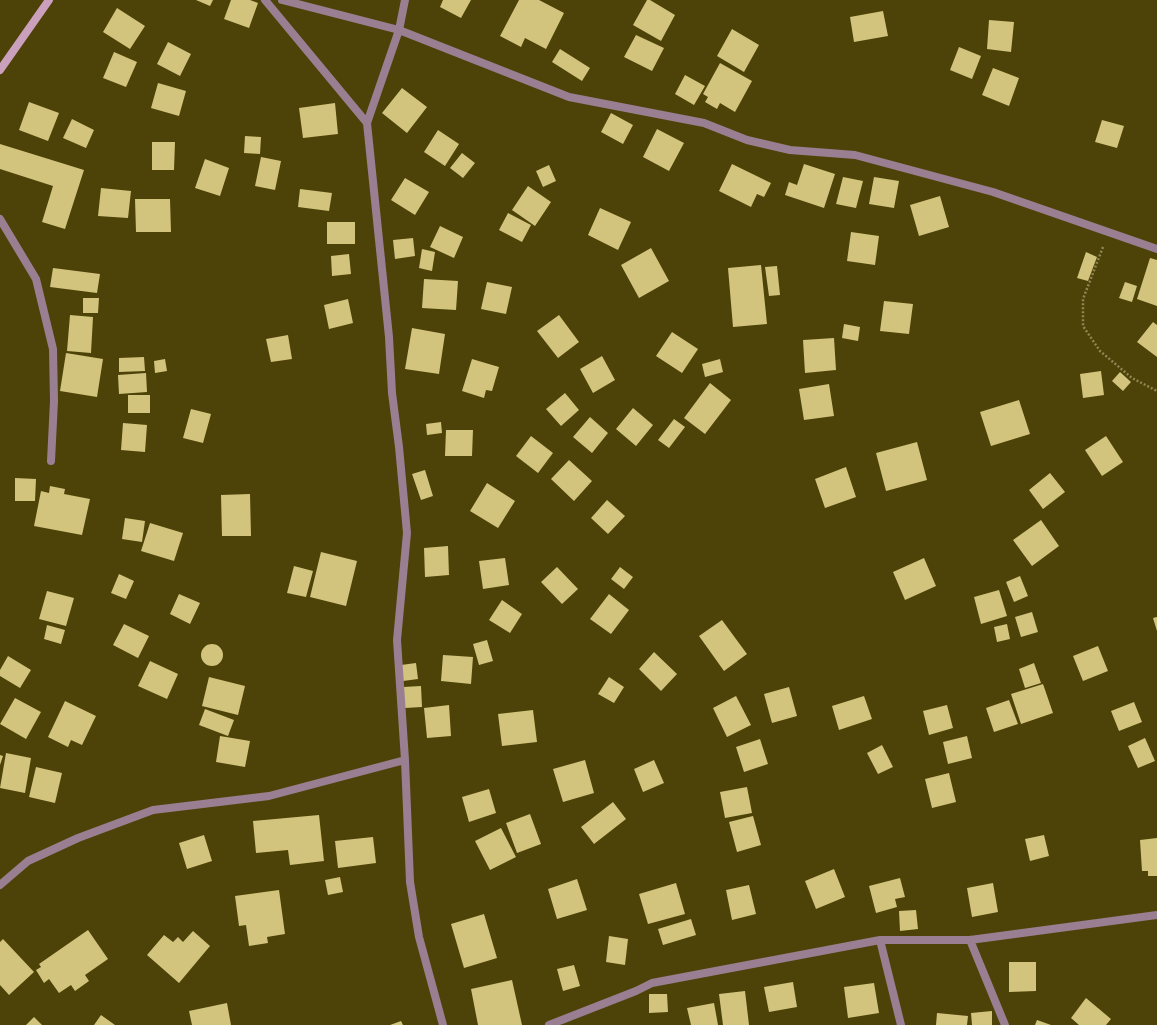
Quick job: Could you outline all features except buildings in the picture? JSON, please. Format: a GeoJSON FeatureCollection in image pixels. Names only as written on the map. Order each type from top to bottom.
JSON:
{"type":"FeatureCollection","features":[{"type":"Feature","properties":{"kind":"street"},"geometry":{"type":"LineString","coordinates":[[0,70],[49,0]]}},
{"type":"Feature","properties":{"kind":"street"},"geometry":{"type":"LineString","coordinates":[[264,0],[367,123]]}},
{"type":"Feature","properties":{"kind":"street"},"geometry":{"type":"LineString","coordinates":[[282,0],[399,30],[569,97],[704,123],[747,140],[790,150],[855,155],[993,192],[1157,249]]}},
{"type":"Feature","properties":{"kind":"street"},"geometry":{"type":"LineString","coordinates":[[405,0],[399,30],[367,123],[389,337],[392,393],[407,532],[396,640],[405,760],[410,882],[419,937],[443,1025]]}},
{"type":"Feature","properties":{"kind":"street"},"geometry":{"type":"LineString","coordinates":[[0,219],[36,279],[53,349],[54,401],[50,461]]}},
{"type":"Feature","properties":{"kind":"street"},"geometry":{"type":"LineString","coordinates":[[0,886],[28,861],[78,838],[154,810],[269,796],[405,760]]}},
{"type":"Feature","properties":{"kind":"street"},"geometry":{"type":"LineString","coordinates":[[549,1025],[636,991],[652,983],[880,940],[970,940],[1157,915]]}},
{"type":"Feature","properties":{"kind":"street"},"geometry":{"type":"LineString","coordinates":[[880,940],[902,1025]]}},
{"type":"Feature","properties":{"kind":"street"},"geometry":{"type":"LineString","coordinates":[[970,940],[1005,1025]]}},
{"type":"Feature","properties":{"kind":"path"},"geometry":{"type":"LineString","coordinates":[[1112,233],[1101,249],[1082,299],[1083,326],[1100,352],[1132,378],[1157,391]]}}]}
